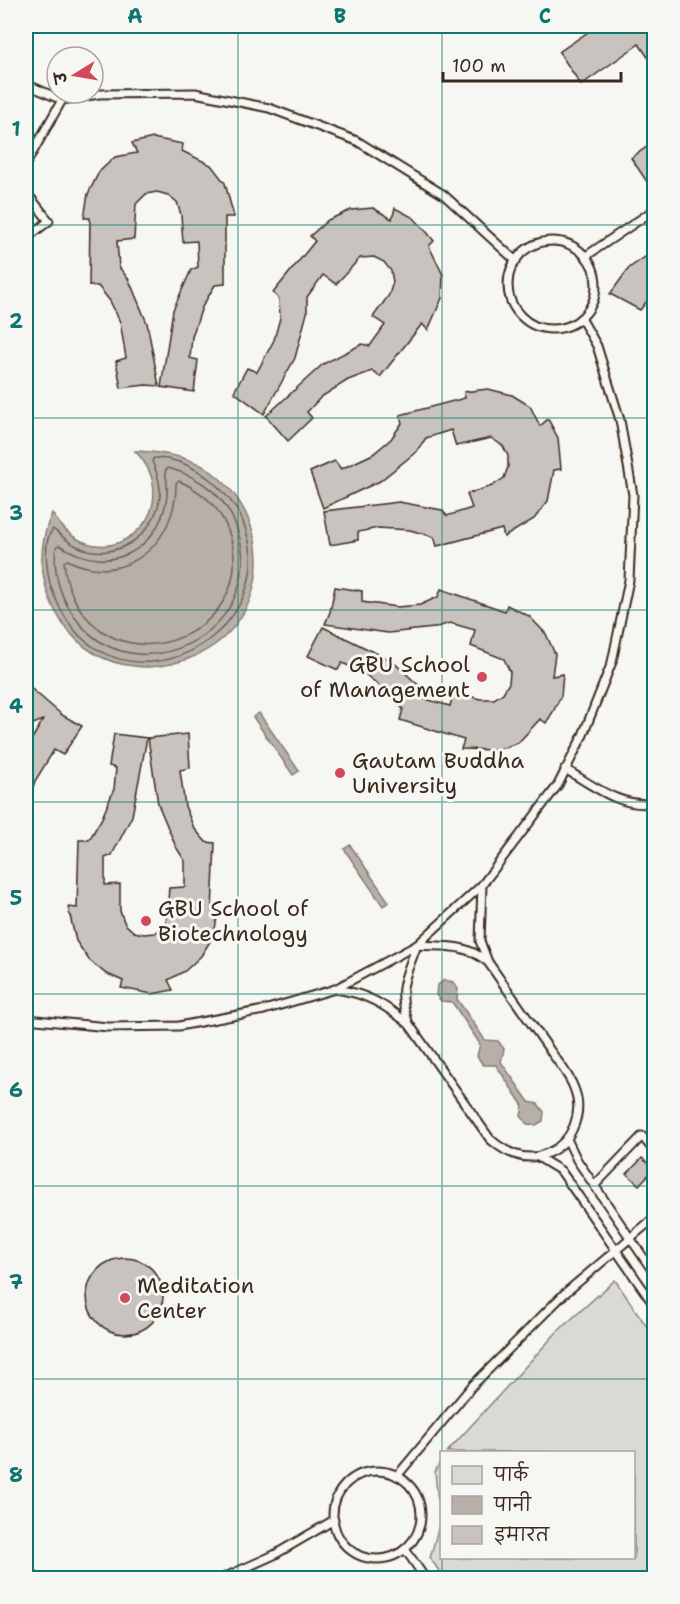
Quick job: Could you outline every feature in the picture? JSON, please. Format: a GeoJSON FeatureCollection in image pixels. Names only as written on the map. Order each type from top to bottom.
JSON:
{"type":"FeatureCollection","features":[{"type":"Feature","properties":{"kind":"lane"},"geometry":{"type":"LineString","coordinates":[[26,84],[45,92]]}},
{"type":"Feature","properties":{"kind":"lane"},"geometry":{"type":"LineString","coordinates":[[105,94],[195,93],[269,108],[357,141],[444,195],[516,261]]}},
{"type":"Feature","properties":{"kind":"lane"},"geometry":{"type":"LineString","coordinates":[[26,164],[59,105]]}},
{"type":"Feature","properties":{"kind":"lane"},"geometry":{"type":"LineString","coordinates":[[26,192],[49,221],[28,237],[26,233]]}},
{"type":"Feature","properties":{"kind":"lane"},"geometry":{"type":"LineString","coordinates":[[586,256],[654,210]]}},
{"type":"Feature","properties":{"kind":"lane"},"geometry":{"type":"LineString","coordinates":[[556,240],[572,245],[586,256],[593,268],[596,288],[590,308],[581,318],[568,326],[549,329],[531,324],[519,314],[510,298],[508,281],[516,261],[524,251],[536,244],[556,240]]}},
{"type":"Feature","properties":{"kind":"lane"},"geometry":{"type":"LineString","coordinates":[[26,1019],[108,1027],[179,1026],[264,1010],[335,989],[417,945],[482,885],[558,786],[583,735],[612,662],[629,580],[633,503],[620,420],[597,346],[581,318]]}},
{"type":"Feature","properties":{"kind":"lane"},"geometry":{"type":"LineString","coordinates":[[565,768],[616,799],[637,806],[654,803]]}},
{"type":"Feature","properties":{"kind":"lane"},"geometry":{"type":"LineString","coordinates":[[417,945],[402,986],[401,1002],[409,1024],[490,1139],[503,1150],[519,1156],[538,1157],[556,1149],[567,1139],[578,1117],[579,1106],[575,1088],[488,962],[480,941],[482,885]]}},
{"type":"Feature","properties":{"kind":"lane"},"geometry":{"type":"LineString","coordinates":[[417,945],[460,946],[474,951],[488,962]]}},
{"type":"Feature","properties":{"kind":"lane"},"geometry":{"type":"LineString","coordinates":[[335,989],[357,992],[381,1002],[409,1024]]}},
{"type":"Feature","properties":{"kind":"lane"},"geometry":{"type":"LineString","coordinates":[[595,1185],[642,1137],[654,1151]]}},
{"type":"Feature","properties":{"kind":"lane"},"geometry":{"type":"LineString","coordinates":[[567,1139],[577,1160],[654,1273]]}},
{"type":"Feature","properties":{"kind":"lane"},"geometry":{"type":"LineString","coordinates":[[538,1157],[561,1171],[654,1305]]}},
{"type":"Feature","properties":{"kind":"lane"},"geometry":{"type":"LineString","coordinates":[[397,1476],[472,1386],[564,1294],[654,1218]]}},
{"type":"Feature","properties":{"kind":"lane"},"geometry":{"type":"LineString","coordinates":[[380,1471],[397,1476],[410,1487],[418,1499],[420,1519],[414,1539],[393,1557],[373,1559],[356,1554],[343,1544],[335,1529],[334,1520],[336,1497],[348,1482],[360,1474],[380,1471]]}},
{"type":"Feature","properties":{"kind":"lane"},"geometry":{"type":"LineString","coordinates":[[223,1578],[274,1555],[334,1520]]}},
{"type":"Feature","properties":{"kind":"lane"},"geometry":{"type":"LineString","coordinates":[[405,1549],[425,1578]]}},
{"type":"Feature","properties":{"kind":"lane"},"geometry":{"type":"LineString","coordinates":[[26,1573],[38,1578]]}},
{"type":"Feature","properties":{"kind":"green space"},"geometry":{"type":"Polygon","coordinates":[[[615,1280],[654,1337],[654,1578],[444,1578],[430,1558],[440,1522],[440,1559],[635,1559],[635,1451],[448,1451],[557,1332],[615,1280]]]}},
{"type":"Feature","properties":{"kind":"green space"},"geometry":{"type":"Polygon","coordinates":[[[440,1462],[440,1522],[435,1472],[440,1462]]]}},
{"type":"Feature","properties":{"kind":"water"},"geometry":{"type":"Polygon","coordinates":[[[135,451],[175,456],[195,462],[212,472],[234,494],[248,519],[256,546],[256,574],[250,600],[236,624],[215,644],[188,659],[155,667],[113,662],[77,641],[55,611],[42,570],[43,542],[52,513],[72,535],[94,545],[115,544],[134,534],[147,518],[154,497],[150,474],[135,451]]]}},
{"type":"Feature","properties":{"kind":"water"},"geometry":{"type":"Polygon","coordinates":[[[259,713],[299,771],[293,775],[253,717],[259,713]]]}},
{"type":"Feature","properties":{"kind":"water"},"geometry":{"type":"Polygon","coordinates":[[[350,845],[389,902],[383,906],[344,849],[350,845]]]}},
{"type":"Feature","properties":{"kind":"water"},"geometry":{"type":"Polygon","coordinates":[[[444,980],[453,982],[458,989],[457,999],[485,1040],[498,1041],[504,1049],[501,1062],[529,1102],[538,1104],[544,1112],[543,1121],[536,1125],[527,1124],[521,1116],[523,1106],[496,1065],[483,1065],[477,1056],[480,1044],[452,1002],[441,1001],[436,995],[437,986],[444,980]]]}},
{"type":"Feature","properties":{"kind":"building"},"geometry":{"type":"Polygon","coordinates":[[[597,26],[654,26],[654,66],[639,44],[581,85],[559,52],[597,26]]]}},
{"type":"Feature","properties":{"kind":"building"},"geometry":{"type":"Polygon","coordinates":[[[153,138],[183,144],[182,151],[211,165],[225,183],[234,217],[225,217],[225,284],[215,285],[202,307],[192,337],[190,358],[198,360],[194,392],[161,387],[173,310],[191,270],[198,267],[197,241],[183,242],[181,215],[177,202],[168,195],[157,192],[146,194],[136,204],[134,239],[117,241],[119,267],[129,280],[147,323],[159,386],[121,388],[116,361],[126,358],[120,322],[110,301],[98,286],[89,286],[90,218],[84,218],[88,194],[99,172],[115,157],[137,153],[132,143],[153,138]]]}},
{"type":"Feature","properties":{"kind":"building"},"geometry":{"type":"Polygon","coordinates":[[[654,142],[654,192],[631,158],[654,142]]]}},
{"type":"Feature","properties":{"kind":"building"},"geometry":{"type":"Polygon","coordinates":[[[373,208],[392,219],[395,208],[414,218],[434,241],[429,246],[443,275],[442,298],[428,330],[422,324],[380,377],[372,371],[348,380],[321,397],[307,412],[312,418],[288,441],[266,416],[323,364],[362,344],[370,346],[385,325],[373,317],[389,295],[393,282],[391,271],[384,262],[374,257],[360,258],[336,284],[323,275],[307,297],[307,313],[295,358],[264,414],[234,392],[247,368],[257,372],[274,340],[280,318],[279,299],[273,293],[315,241],[310,236],[328,220],[351,210],[373,208]]]}},
{"type":"Feature","properties":{"kind":"building"},"geometry":{"type":"Polygon","coordinates":[[[654,251],[654,292],[640,310],[610,294],[629,268],[654,251]]]}},
{"type":"Feature","properties":{"kind":"building"},"geometry":{"type":"Polygon","coordinates":[[[488,389],[512,395],[530,406],[540,426],[548,419],[558,438],[561,469],[554,470],[548,501],[534,519],[504,537],[502,529],[437,546],[434,537],[410,530],[378,528],[358,532],[358,540],[330,545],[324,511],[399,502],[442,510],[447,516],[472,508],[467,494],[492,486],[504,478],[508,467],[508,456],[503,446],[491,438],[456,446],[451,430],[426,438],[416,452],[380,481],[323,508],[310,472],[335,461],[341,469],[373,454],[391,439],[402,423],[400,415],[465,398],[464,392],[488,389]]]}},
{"type":"Feature","properties":{"kind":"building"},"geometry":{"type":"Polygon","coordinates":[[[335,587],[362,591],[362,602],[397,607],[420,605],[438,597],[441,589],[505,611],[507,605],[529,616],[546,634],[555,654],[552,676],[563,674],[561,696],[553,712],[546,723],[540,719],[518,743],[496,750],[461,749],[464,740],[400,720],[403,709],[386,691],[361,671],[342,663],[338,670],[308,656],[323,627],[392,661],[425,691],[425,699],[450,706],[454,692],[480,699],[494,699],[503,693],[509,683],[510,672],[504,659],[471,646],[475,630],[450,623],[434,628],[388,633],[325,624],[335,587]]]}},
{"type":"Feature","properties":{"kind":"building"},"geometry":{"type":"Polygon","coordinates":[[[26,684],[62,715],[82,726],[63,755],[54,750],[35,781],[28,803],[26,802],[26,749],[43,720],[26,727],[26,684]]]}},
{"type":"Feature","properties":{"kind":"building"},"geometry":{"type":"Polygon","coordinates":[[[114,734],[147,738],[132,816],[112,855],[105,858],[105,885],[120,884],[120,911],[125,924],[134,932],[155,933],[166,924],[169,888],[185,887],[185,861],[176,847],[158,804],[148,738],[188,734],[190,768],[180,770],[185,806],[194,828],[206,842],[215,843],[212,911],[218,911],[214,935],[201,956],[185,971],[168,980],[173,990],[152,994],[121,988],[123,981],[105,973],[89,960],[76,941],[68,907],[77,908],[79,840],[89,840],[102,818],[114,789],[116,768],[109,766],[114,734]]]}},
{"type":"Feature","properties":{"kind":"building"},"geometry":{"type":"Polygon","coordinates":[[[642,1158],[654,1169],[639,1185],[627,1174],[642,1158]]]}},
{"type":"Feature","properties":{"kind":"building","name":"Meditation Center"},"geometry":{"type":"Polygon","coordinates":[[[125,1258],[139,1261],[152,1269],[160,1282],[163,1296],[160,1310],[152,1323],[139,1331],[125,1334],[111,1331],[98,1323],[90,1310],[87,1296],[90,1282],[98,1269],[111,1261],[125,1258]]]}},
{"type":"Feature","properties":{"kind":"place","name":"GBU School of Management"},"geometry":{"type":"Point","coordinates":[482,677]}},
{"type":"Feature","properties":{"kind":"place","name":"Gautam Buddha University"},"geometry":{"type":"Point","coordinates":[340,773]}},
{"type":"Feature","properties":{"kind":"place","name":"GBU School of Biotechnology"},"geometry":{"type":"Point","coordinates":[146,921]}},
{"type":"Feature","properties":{"kind":"place","name":"Meditation Center"},"geometry":{"type":"Point","coordinates":[125,1298]}}]}
